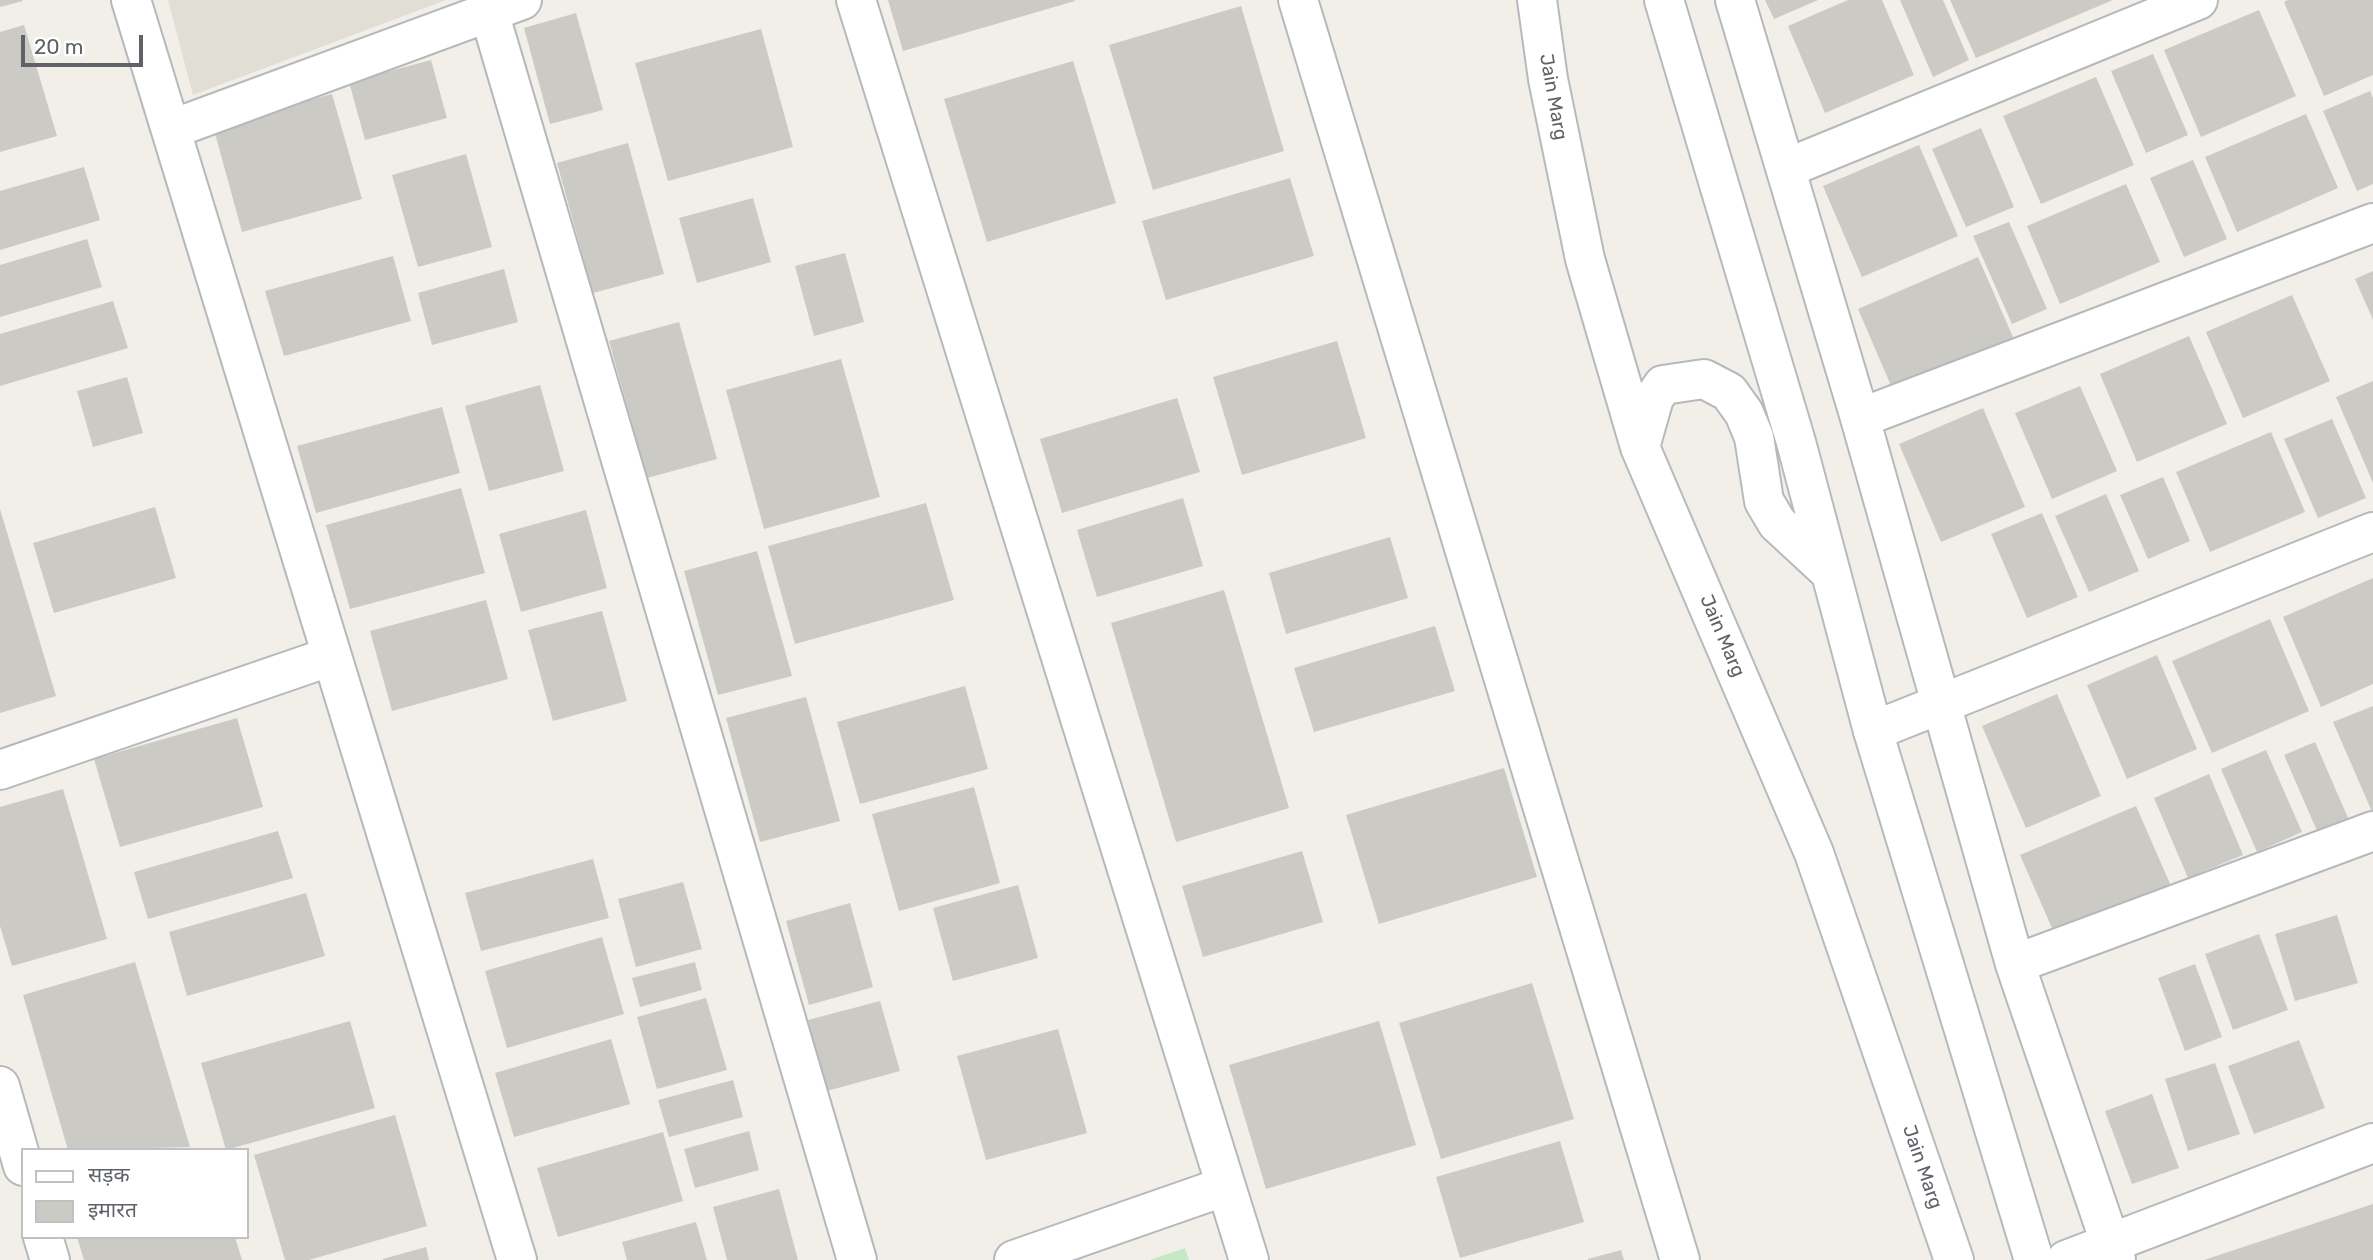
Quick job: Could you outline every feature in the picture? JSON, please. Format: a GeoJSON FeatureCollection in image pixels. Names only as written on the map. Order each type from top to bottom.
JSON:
{"type":"FeatureCollection","features":[{"type":"Feature","properties":{"kind":"street"},"geometry":{"type":"LineString","coordinates":[[131,0],[517,1260]]}},
{"type":"Feature","properties":{"kind":"street"},"geometry":{"type":"LineString","coordinates":[[856,0],[1250,1260]]}},
{"type":"Feature","properties":{"kind":"street"},"geometry":{"type":"LineString","coordinates":[[1298,0],[1680,1260]]}},
{"type":"Feature","properties":{"kind":"street","name":"Jain Marg"},"geometry":{"type":"LineString","coordinates":[[1537,0],[1548,79],[1585,259],[1640,447],[1814,853],[1954,1260]]}},
{"type":"Feature","properties":{"kind":"street"},"geometry":{"type":"LineString","coordinates":[[1664,0],[1796,442],[1873,731],[2034,1260]]}},
{"type":"Feature","properties":{"kind":"street"},"geometry":{"type":"LineString","coordinates":[[1735,0],[1860,418],[2015,964],[2113,1252]]}},
{"type":"Feature","properties":{"kind":"street"},"geometry":{"type":"LineString","coordinates":[[1787,168],[2198,0]]}},
{"type":"Feature","properties":{"kind":"street"},"geometry":{"type":"LineString","coordinates":[[172,129],[506,6],[858,1260]]}},
{"type":"Feature","properties":{"kind":"street"},"geometry":{"type":"LineString","coordinates":[[1860,418],[2373,223]]}},
{"type":"Feature","properties":{"kind":"street"},"geometry":{"type":"LineString","coordinates":[[1640,447],[1654,398],[1663,386],[1704,379],[1729,392],[1744,412],[1754,438],[1764,501],[1777,523],[1831,573]]}},
{"type":"Feature","properties":{"kind":"street"},"geometry":{"type":"LineString","coordinates":[[1873,731],[2373,532]]}},
{"type":"Feature","properties":{"kind":"street"},"geometry":{"type":"LineString","coordinates":[[0,770],[332,656]]}},
{"type":"Feature","properties":{"kind":"street"},"geometry":{"type":"LineString","coordinates":[[2015,964],[2373,831]]}},
{"type":"Feature","properties":{"kind":"street"},"geometry":{"type":"LineString","coordinates":[[0,1086],[21,1159]]}},
{"type":"Feature","properties":{"kind":"street"},"geometry":{"type":"LineString","coordinates":[[2066,1260],[2113,1252],[2373,1143]]}},
{"type":"Feature","properties":{"kind":"street"},"geometry":{"type":"LineString","coordinates":[[1014,1260],[1226,1186]]}},
{"type":"Feature","properties":{"kind":"street"},"geometry":{"type":"LineString","coordinates":[[44,1239],[50,1260]]}},
{"type":"Feature","properties":{"kind":"shaded area"},"geometry":{"type":"Polygon","coordinates":[[[168,0],[446,0],[193,95],[168,0]]]}},
{"type":"Feature","properties":{"kind":"green space"},"geometry":{"type":"Polygon","coordinates":[[[1185,1248],[1189,1260],[1150,1260],[1185,1248]]]}},
{"type":"Feature","properties":{"kind":"building"},"geometry":{"type":"Polygon","coordinates":[[[0,0],[22,0],[23,1],[0,7],[0,0]]]}},
{"type":"Feature","properties":{"kind":"building"},"geometry":{"type":"Polygon","coordinates":[[[888,0],[1074,0],[1075,1],[903,51],[888,0]]]}},
{"type":"Feature","properties":{"kind":"building"},"geometry":{"type":"Polygon","coordinates":[[[1765,0],[1818,0],[1774,19],[1765,0]]]}},
{"type":"Feature","properties":{"kind":"building"},"geometry":{"type":"Polygon","coordinates":[[[1848,0],[1882,0],[1914,75],[1825,113],[1788,26],[1848,0]]]}},
{"type":"Feature","properties":{"kind":"building"},"geometry":{"type":"Polygon","coordinates":[[[1900,0],[1943,0],[1969,60],[1933,77],[1900,0]]]}},
{"type":"Feature","properties":{"kind":"building"},"geometry":{"type":"Polygon","coordinates":[[[1950,0],[2113,0],[1976,58],[1950,0]]]}},
{"type":"Feature","properties":{"kind":"building"},"geometry":{"type":"Polygon","coordinates":[[[2373,0],[2373,75],[2324,96],[2284,2],[2373,0]]]}},
{"type":"Feature","properties":{"kind":"building"},"geometry":{"type":"Polygon","coordinates":[[[1241,6],[1284,151],[1153,190],[1109,45],[1241,6]]]}},
{"type":"Feature","properties":{"kind":"building"},"geometry":{"type":"Polygon","coordinates":[[[2259,10],[2296,96],[2201,137],[2164,50],[2259,10]]]}},
{"type":"Feature","properties":{"kind":"building"},"geometry":{"type":"Polygon","coordinates":[[[576,13],[603,110],[550,124],[524,28],[576,13]]]}},
{"type":"Feature","properties":{"kind":"building"},"geometry":{"type":"Polygon","coordinates":[[[24,25],[57,136],[0,152],[0,32],[24,25]]]}},
{"type":"Feature","properties":{"kind":"building"},"geometry":{"type":"Polygon","coordinates":[[[761,29],[793,147],[668,181],[635,63],[761,29]]]}},
{"type":"Feature","properties":{"kind":"building"},"geometry":{"type":"Polygon","coordinates":[[[2153,54],[2188,135],[2146,153],[2111,71],[2153,54]]]}},
{"type":"Feature","properties":{"kind":"building"},"geometry":{"type":"Polygon","coordinates":[[[431,60],[447,118],[365,140],[349,82],[431,60]]]}},
{"type":"Feature","properties":{"kind":"building"},"geometry":{"type":"Polygon","coordinates":[[[1073,61],[1116,203],[987,242],[944,99],[1073,61]]]}},
{"type":"Feature","properties":{"kind":"building"},"geometry":{"type":"Polygon","coordinates":[[[2096,77],[2134,165],[2041,204],[2003,116],[2096,77]]]}},
{"type":"Feature","properties":{"kind":"building"},"geometry":{"type":"Polygon","coordinates":[[[2370,91],[2373,98],[2373,184],[2357,191],[2323,111],[2370,91]]]}},
{"type":"Feature","properties":{"kind":"building"},"geometry":{"type":"Polygon","coordinates":[[[332,94],[362,199],[242,232],[213,126],[332,94]]]}},
{"type":"Feature","properties":{"kind":"building"},"geometry":{"type":"Polygon","coordinates":[[[2306,114],[2338,188],[2237,232],[2205,157],[2306,114]]]}},
{"type":"Feature","properties":{"kind":"building"},"geometry":{"type":"Polygon","coordinates":[[[1981,128],[2014,207],[1966,227],[1932,149],[1981,128]]]}},
{"type":"Feature","properties":{"kind":"building"},"geometry":{"type":"Polygon","coordinates":[[[628,143],[664,274],[593,293],[557,163],[628,143]]]}},
{"type":"Feature","properties":{"kind":"building"},"geometry":{"type":"Polygon","coordinates":[[[1919,145],[1958,236],[1862,277],[1823,186],[1919,145]]]}},
{"type":"Feature","properties":{"kind":"building"},"geometry":{"type":"Polygon","coordinates":[[[466,154],[492,247],[418,267],[392,175],[466,154]]]}},
{"type":"Feature","properties":{"kind":"building"},"geometry":{"type":"Polygon","coordinates":[[[2193,160],[2227,239],[2184,257],[2150,178],[2193,160]]]}},
{"type":"Feature","properties":{"kind":"building"},"geometry":{"type":"Polygon","coordinates":[[[84,167],[100,220],[0,250],[0,191],[84,167]]]}},
{"type":"Feature","properties":{"kind":"building"},"geometry":{"type":"Polygon","coordinates":[[[1290,178],[1314,256],[1166,300],[1142,221],[1290,178]]]}},
{"type":"Feature","properties":{"kind":"building"},"geometry":{"type":"Polygon","coordinates":[[[2126,184],[2160,262],[2060,304],[2027,226],[2126,184]]]}},
{"type":"Feature","properties":{"kind":"building"},"geometry":{"type":"Polygon","coordinates":[[[753,198],[771,262],[697,283],[679,218],[753,198]]]}},
{"type":"Feature","properties":{"kind":"building"},"geometry":{"type":"Polygon","coordinates":[[[2009,222],[2047,309],[2012,324],[1973,236],[2009,222]]]}},
{"type":"Feature","properties":{"kind":"building"},"geometry":{"type":"Polygon","coordinates":[[[87,239],[102,287],[0,317],[0,265],[87,239]]]}},
{"type":"Feature","properties":{"kind":"building"},"geometry":{"type":"Polygon","coordinates":[[[845,253],[864,322],[814,336],[795,266],[845,253]]]}},
{"type":"Feature","properties":{"kind":"building"},"geometry":{"type":"Polygon","coordinates":[[[393,256],[411,321],[284,356],[265,291],[393,256]]]}},
{"type":"Feature","properties":{"kind":"building"},"geometry":{"type":"Polygon","coordinates":[[[1978,257],[2016,344],[1895,395],[1858,309],[1978,257]]]}},
{"type":"Feature","properties":{"kind":"building"},"geometry":{"type":"Polygon","coordinates":[[[504,269],[518,322],[432,345],[418,293],[504,269]]]}},
{"type":"Feature","properties":{"kind":"building"},"geometry":{"type":"Polygon","coordinates":[[[2373,271],[2373,320],[2355,279],[2373,271]]]}},
{"type":"Feature","properties":{"kind":"building"},"geometry":{"type":"Polygon","coordinates":[[[2292,295],[2330,381],[2243,418],[2206,332],[2292,295]]]}},
{"type":"Feature","properties":{"kind":"building"},"geometry":{"type":"Polygon","coordinates":[[[113,301],[128,348],[0,386],[0,334],[113,301]]]}},
{"type":"Feature","properties":{"kind":"building"},"geometry":{"type":"Polygon","coordinates":[[[679,322],[717,459],[647,478],[609,341],[679,322]]]}},
{"type":"Feature","properties":{"kind":"building"},"geometry":{"type":"Polygon","coordinates":[[[2189,336],[2227,424],[2137,462],[2100,374],[2189,336]]]}},
{"type":"Feature","properties":{"kind":"building"},"geometry":{"type":"Polygon","coordinates":[[[1337,341],[1366,438],[1242,475],[1213,377],[1337,341]]]}},
{"type":"Feature","properties":{"kind":"building"},"geometry":{"type":"Polygon","coordinates":[[[841,359],[880,497],[764,529],[726,390],[841,359]]]}},
{"type":"Feature","properties":{"kind":"building"},"geometry":{"type":"Polygon","coordinates":[[[127,377],[143,433],[93,447],[77,391],[127,377]]]}},
{"type":"Feature","properties":{"kind":"building"},"geometry":{"type":"Polygon","coordinates":[[[2373,381],[2373,483],[2336,397],[2373,381]]]}},
{"type":"Feature","properties":{"kind":"building"},"geometry":{"type":"Polygon","coordinates":[[[540,385],[564,471],[489,491],[465,406],[540,385]]]}},
{"type":"Feature","properties":{"kind":"building"},"geometry":{"type":"Polygon","coordinates":[[[2080,386],[2117,471],[2052,499],[2015,413],[2080,386]]]}},
{"type":"Feature","properties":{"kind":"building"},"geometry":{"type":"Polygon","coordinates":[[[1177,398],[1200,472],[1062,513],[1040,439],[1177,398]]]}},
{"type":"Feature","properties":{"kind":"building"},"geometry":{"type":"Polygon","coordinates":[[[442,407],[460,473],[316,513],[297,446],[442,407]]]}},
{"type":"Feature","properties":{"kind":"building"},"geometry":{"type":"Polygon","coordinates":[[[1983,408],[2025,507],[1941,542],[1899,444],[1983,408]]]}},
{"type":"Feature","properties":{"kind":"building"},"geometry":{"type":"Polygon","coordinates":[[[2332,419],[2366,498],[2318,518],[2284,439],[2332,419]]]}},
{"type":"Feature","properties":{"kind":"building"},"geometry":{"type":"Polygon","coordinates":[[[2271,432],[2305,512],[2210,552],[2176,472],[2271,432]]]}},
{"type":"Feature","properties":{"kind":"building"},"geometry":{"type":"Polygon","coordinates":[[[2163,477],[2190,541],[2148,559],[2120,495],[2163,477]]]}},
{"type":"Feature","properties":{"kind":"building"},"geometry":{"type":"Polygon","coordinates":[[[461,488],[485,573],[350,609],[326,525],[461,488]]]}},
{"type":"Feature","properties":{"kind":"building"},"geometry":{"type":"Polygon","coordinates":[[[2106,494],[2139,571],[2089,592],[2055,516],[2106,494]]]}},
{"type":"Feature","properties":{"kind":"building"},"geometry":{"type":"Polygon","coordinates":[[[1183,498],[1203,566],[1097,597],[1077,530],[1183,498]]]}},
{"type":"Feature","properties":{"kind":"building"},"geometry":{"type":"Polygon","coordinates":[[[926,503],[954,600],[795,644],[768,546],[926,503]]]}},
{"type":"Feature","properties":{"kind":"building"},"geometry":{"type":"Polygon","coordinates":[[[155,507],[176,578],[54,613],[33,543],[155,507]]]}},
{"type":"Feature","properties":{"kind":"building"},"geometry":{"type":"Polygon","coordinates":[[[0,509],[56,696],[0,713],[0,509]]]}},
{"type":"Feature","properties":{"kind":"building"},"geometry":{"type":"Polygon","coordinates":[[[586,510],[607,588],[521,612],[499,534],[586,510]]]}},
{"type":"Feature","properties":{"kind":"building"},"geometry":{"type":"Polygon","coordinates":[[[2042,513],[2078,597],[2027,618],[1991,534],[2042,513]]]}},
{"type":"Feature","properties":{"kind":"building"},"geometry":{"type":"Polygon","coordinates":[[[1390,537],[1408,598],[1286,634],[1269,573],[1390,537]]]}},
{"type":"Feature","properties":{"kind":"building"},"geometry":{"type":"Polygon","coordinates":[[[757,551],[792,676],[718,695],[684,571],[757,551]]]}},
{"type":"Feature","properties":{"kind":"building"},"geometry":{"type":"Polygon","coordinates":[[[2373,578],[2373,684],[2321,707],[2283,617],[2373,578]]]}},
{"type":"Feature","properties":{"kind":"building"},"geometry":{"type":"Polygon","coordinates":[[[1224,590],[1289,808],[1176,842],[1111,623],[1224,590]]]}},
{"type":"Feature","properties":{"kind":"building"},"geometry":{"type":"Polygon","coordinates":[[[486,600],[508,679],[392,711],[370,631],[486,600]]]}},
{"type":"Feature","properties":{"kind":"building"},"geometry":{"type":"Polygon","coordinates":[[[602,611],[627,701],[553,721],[528,630],[602,611]]]}},
{"type":"Feature","properties":{"kind":"building"},"geometry":{"type":"Polygon","coordinates":[[[2270,619],[2309,711],[2212,753],[2172,661],[2270,619]]]}},
{"type":"Feature","properties":{"kind":"building"},"geometry":{"type":"Polygon","coordinates":[[[1435,626],[1455,691],[1314,732],[1294,668],[1435,626]]]}},
{"type":"Feature","properties":{"kind":"building"},"geometry":{"type":"Polygon","coordinates":[[[2157,655],[2197,749],[2127,779],[2087,685],[2157,655]]]}},
{"type":"Feature","properties":{"kind":"building"},"geometry":{"type":"Polygon","coordinates":[[[965,686],[988,769],[860,804],[837,722],[965,686]]]}},
{"type":"Feature","properties":{"kind":"building"},"geometry":{"type":"Polygon","coordinates":[[[2057,694],[2101,796],[2026,828],[1982,726],[2057,694]]]}},
{"type":"Feature","properties":{"kind":"building"},"geometry":{"type":"Polygon","coordinates":[[[806,697],[840,821],[760,842],[726,718],[806,697]]]}},
{"type":"Feature","properties":{"kind":"building"},"geometry":{"type":"Polygon","coordinates":[[[2373,706],[2373,814],[2333,722],[2373,706]]]}},
{"type":"Feature","properties":{"kind":"building"},"geometry":{"type":"Polygon","coordinates":[[[237,718],[263,807],[120,847],[94,759],[237,718]]]}},
{"type":"Feature","properties":{"kind":"building"},"geometry":{"type":"Polygon","coordinates":[[[2315,742],[2352,827],[2321,840],[2284,755],[2315,742]]]}},
{"type":"Feature","properties":{"kind":"building"},"geometry":{"type":"Polygon","coordinates":[[[2266,750],[2302,832],[2257,852],[2221,769],[2266,750]]]}},
{"type":"Feature","properties":{"kind":"building"},"geometry":{"type":"Polygon","coordinates":[[[1504,768],[1537,877],[1379,924],[1346,815],[1504,768]]]}},
{"type":"Feature","properties":{"kind":"building"},"geometry":{"type":"Polygon","coordinates":[[[2209,774],[2243,855],[2188,878],[2154,798],[2209,774]]]}},
{"type":"Feature","properties":{"kind":"building"},"geometry":{"type":"Polygon","coordinates":[[[974,787],[1000,883],[899,911],[872,814],[974,787]]]}},
{"type":"Feature","properties":{"kind":"building"},"geometry":{"type":"Polygon","coordinates":[[[63,789],[107,939],[12,966],[0,926],[0,807],[63,789]]]}},
{"type":"Feature","properties":{"kind":"building"},"geometry":{"type":"Polygon","coordinates":[[[2136,806],[2171,886],[2055,935],[2020,855],[2136,806]]]}},
{"type":"Feature","properties":{"kind":"building"},"geometry":{"type":"Polygon","coordinates":[[[278,831],[293,878],[148,919],[134,872],[278,831]]]}},
{"type":"Feature","properties":{"kind":"building"},"geometry":{"type":"Polygon","coordinates":[[[1302,851],[1323,922],[1203,957],[1182,886],[1302,851]]]}},
{"type":"Feature","properties":{"kind":"building"},"geometry":{"type":"Polygon","coordinates":[[[593,859],[609,918],[481,951],[465,893],[593,859]]]}},
{"type":"Feature","properties":{"kind":"building"},"geometry":{"type":"Polygon","coordinates":[[[683,882],[702,949],[636,967],[618,899],[683,882]]]}},
{"type":"Feature","properties":{"kind":"building"},"geometry":{"type":"Polygon","coordinates":[[[1018,885],[1038,958],[953,981],[933,908],[1018,885]]]}},
{"type":"Feature","properties":{"kind":"building"},"geometry":{"type":"Polygon","coordinates":[[[306,893],[325,956],[187,996],[169,932],[306,893]]]}},
{"type":"Feature","properties":{"kind":"building"},"geometry":{"type":"Polygon","coordinates":[[[850,903],[873,987],[809,1005],[786,921],[850,903]]]}},
{"type":"Feature","properties":{"kind":"building"},"geometry":{"type":"Polygon","coordinates":[[[2337,915],[2358,983],[2295,1001],[2275,934],[2337,915]]]}},
{"type":"Feature","properties":{"kind":"building"},"geometry":{"type":"Polygon","coordinates":[[[2259,934],[2288,1010],[2233,1030],[2205,954],[2259,934]]]}},
{"type":"Feature","properties":{"kind":"building"},"geometry":{"type":"Polygon","coordinates":[[[602,937],[624,1014],[507,1048],[485,971],[602,937]]]}},
{"type":"Feature","properties":{"kind":"building"},"geometry":{"type":"Polygon","coordinates":[[[135,962],[190,1147],[67,1148],[23,995],[135,962]]]}},
{"type":"Feature","properties":{"kind":"building"},"geometry":{"type":"Polygon","coordinates":[[[695,962],[702,990],[640,1007],[632,978],[695,962]]]}},
{"type":"Feature","properties":{"kind":"building"},"geometry":{"type":"Polygon","coordinates":[[[2195,964],[2222,1037],[2185,1051],[2158,978],[2195,964]]]}},
{"type":"Feature","properties":{"kind":"building"},"geometry":{"type":"Polygon","coordinates":[[[1532,983],[1574,1119],[1441,1159],[1399,1023],[1532,983]]]}},
{"type":"Feature","properties":{"kind":"building"},"geometry":{"type":"Polygon","coordinates":[[[706,998],[727,1070],[657,1089],[637,1017],[706,998]]]}},
{"type":"Feature","properties":{"kind":"building"},"geometry":{"type":"Polygon","coordinates":[[[880,1001],[900,1071],[827,1091],[808,1020],[880,1001]]]}},
{"type":"Feature","properties":{"kind":"building"},"geometry":{"type":"Polygon","coordinates":[[[350,1021],[375,1108],[225,1148],[201,1063],[350,1021]]]}},
{"type":"Feature","properties":{"kind":"building"},"geometry":{"type":"Polygon","coordinates":[[[1379,1021],[1416,1145],[1266,1189],[1229,1065],[1379,1021]]]}},
{"type":"Feature","properties":{"kind":"building"},"geometry":{"type":"Polygon","coordinates":[[[1058,1029],[1087,1133],[986,1160],[957,1056],[1058,1029]]]}},
{"type":"Feature","properties":{"kind":"building"},"geometry":{"type":"Polygon","coordinates":[[[611,1039],[630,1104],[514,1137],[495,1073],[611,1039]]]}},
{"type":"Feature","properties":{"kind":"building"},"geometry":{"type":"Polygon","coordinates":[[[2299,1040],[2325,1108],[2254,1134],[2228,1066],[2299,1040]]]}},
{"type":"Feature","properties":{"kind":"building"},"geometry":{"type":"Polygon","coordinates":[[[2215,1063],[2240,1134],[2188,1151],[2165,1079],[2215,1063]]]}},
{"type":"Feature","properties":{"kind":"building"},"geometry":{"type":"Polygon","coordinates":[[[733,1080],[743,1117],[669,1137],[658,1100],[733,1080]]]}},
{"type":"Feature","properties":{"kind":"building"},"geometry":{"type":"Polygon","coordinates":[[[2152,1094],[2179,1168],[2132,1184],[2105,1111],[2152,1094]]]}},
{"type":"Feature","properties":{"kind":"building"},"geometry":{"type":"Polygon","coordinates":[[[395,1115],[427,1226],[309,1260],[285,1260],[254,1155],[395,1115]]]}},
{"type":"Feature","properties":{"kind":"building"},"geometry":{"type":"Polygon","coordinates":[[[749,1131],[759,1170],[695,1188],[684,1149],[749,1131]]]}},
{"type":"Feature","properties":{"kind":"building"},"geometry":{"type":"Polygon","coordinates":[[[663,1132],[683,1201],[558,1237],[537,1168],[663,1132]]]}},
{"type":"Feature","properties":{"kind":"building"},"geometry":{"type":"Polygon","coordinates":[[[1560,1141],[1584,1222],[1460,1258],[1436,1177],[1560,1141]]]}},
{"type":"Feature","properties":{"kind":"building"},"geometry":{"type":"Polygon","coordinates":[[[779,1189],[798,1260],[727,1260],[713,1207],[779,1189]]]}},
{"type":"Feature","properties":{"kind":"building"},"geometry":{"type":"Polygon","coordinates":[[[2373,1204],[2373,1260],[2204,1260],[2373,1204]]]}},
{"type":"Feature","properties":{"kind":"building"},"geometry":{"type":"Polygon","coordinates":[[[696,1222],[707,1260],[627,1260],[622,1242],[696,1222]]]}},
{"type":"Feature","properties":{"kind":"building"},"geometry":{"type":"Polygon","coordinates":[[[78,1239],[236,1239],[242,1260],[84,1260],[78,1239]]]}},
{"type":"Feature","properties":{"kind":"building"},"geometry":{"type":"Polygon","coordinates":[[[426,1247],[429,1260],[383,1260],[383,1259],[426,1247]]]}},
{"type":"Feature","properties":{"kind":"building"},"geometry":{"type":"Polygon","coordinates":[[[1621,1250],[1624,1260],[1588,1260],[1588,1259],[1621,1250]]]}}]}
